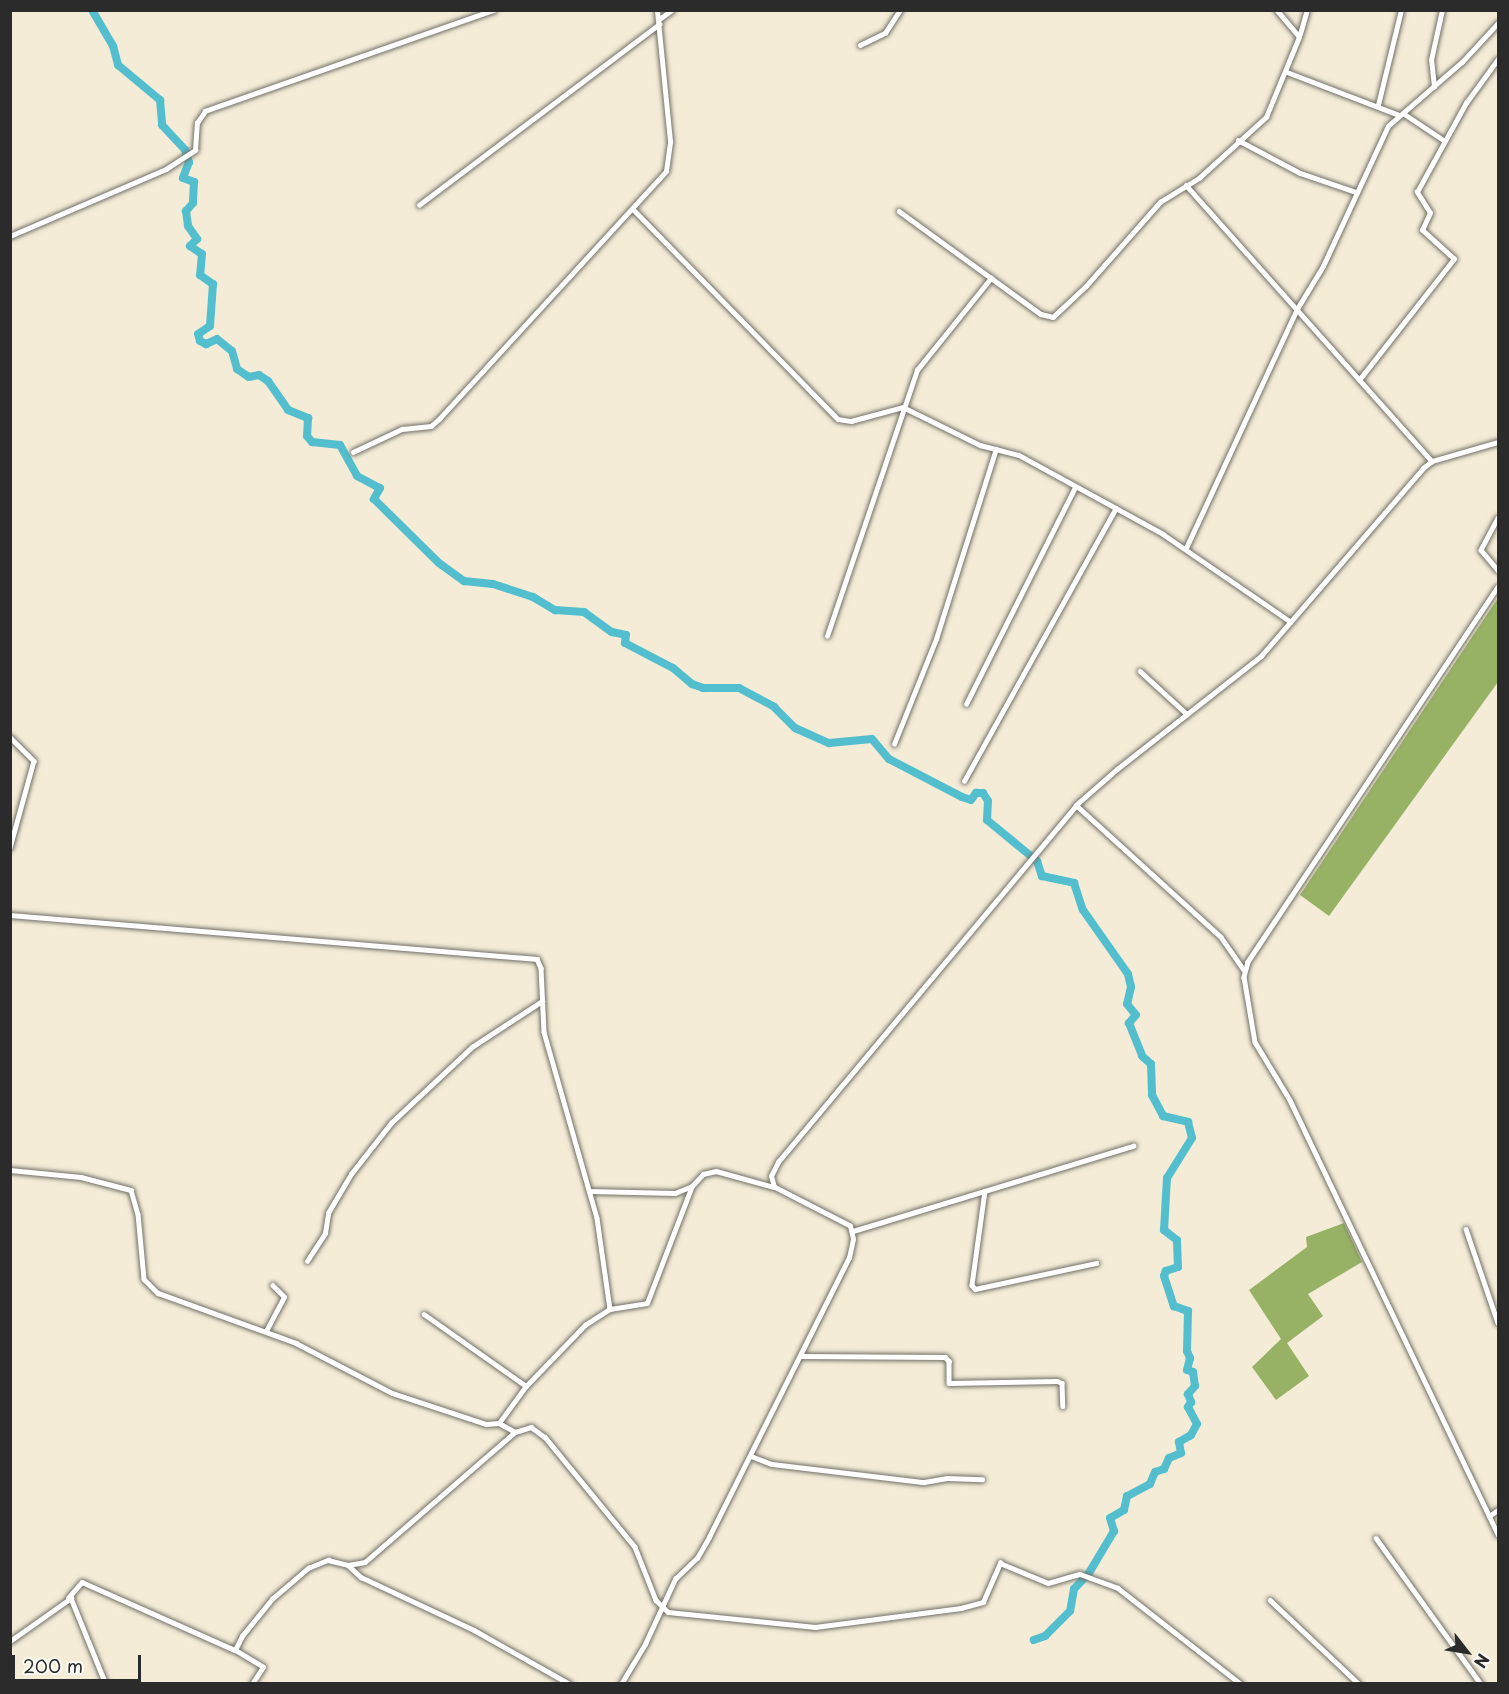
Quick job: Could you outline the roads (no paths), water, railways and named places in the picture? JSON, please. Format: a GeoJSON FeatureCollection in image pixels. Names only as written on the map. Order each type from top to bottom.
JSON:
{"type":"FeatureCollection","features":[{"type":"Feature","properties":{"kind":"street"},"geometry":{"type":"LineString","coordinates":[[10,236],[166,169],[197,146],[197,123],[205,111],[494,10]]}},
{"type":"Feature","properties":{"kind":"street"},"geometry":{"type":"LineString","coordinates":[[353,452],[402,429],[431,426],[634,210],[666,171],[670,159],[657,10]]}},
{"type":"Feature","properties":{"kind":"street"},"geometry":{"type":"LineString","coordinates":[[419,205],[672,10]]}},
{"type":"Feature","properties":{"kind":"street"},"geometry":{"type":"LineString","coordinates":[[860,45],[885,33],[900,10]]}},
{"type":"Feature","properties":{"kind":"street"},"geometry":{"type":"LineString","coordinates":[[1276,10],[1299,37]]}},
{"type":"Feature","properties":{"kind":"street"},"geometry":{"type":"LineString","coordinates":[[899,211],[1041,314],[1053,317],[1086,286],[1160,202],[1199,178],[1238,140],[1266,117],[1287,72],[1307,10]]}},
{"type":"Feature","properties":{"kind":"street"},"geometry":{"type":"LineString","coordinates":[[1378,105],[1401,10]]}},
{"type":"Feature","properties":{"kind":"street"},"geometry":{"type":"LineString","coordinates":[[1434,87],[1431,60],[1442,10]]}},
{"type":"Feature","properties":{"kind":"street"},"geometry":{"type":"LineString","coordinates":[[1186,548],[1297,309],[1323,266],[1388,126],[1434,87],[1498,23]]}},
{"type":"Feature","properties":{"kind":"street"},"geometry":{"type":"LineString","coordinates":[[1359,380],[1454,259],[1422,230],[1430,213],[1417,192],[1466,103],[1498,58]]}},
{"type":"Feature","properties":{"kind":"street"},"geometry":{"type":"LineString","coordinates":[[1287,72],[1401,114],[1445,141]]}},
{"type":"Feature","properties":{"kind":"street"},"geometry":{"type":"LineString","coordinates":[[1238,140],[1300,173],[1356,192]]}},
{"type":"Feature","properties":{"kind":"street"},"geometry":{"type":"LineString","coordinates":[[1186,185],[1432,461]]}},
{"type":"Feature","properties":{"kind":"street"},"geometry":{"type":"LineString","coordinates":[[634,210],[838,419],[852,421],[903,407],[996,449],[1019,455],[1186,548],[1291,622]]}},
{"type":"Feature","properties":{"kind":"street"},"geometry":{"type":"LineString","coordinates":[[827,636],[903,407],[926,355],[991,278]]}},
{"type":"Feature","properties":{"kind":"street"},"geometry":{"type":"LineString","coordinates":[[774,1187],[771,1176],[778,1162],[862,1058],[986,918],[1029,860],[1076,805],[1261,656],[1414,477],[1432,461],[1498,442]]}},
{"type":"Feature","properties":{"kind":"street"},"geometry":{"type":"LineString","coordinates":[[894,744],[939,629],[996,449]]}},
{"type":"Feature","properties":{"kind":"street"},"geometry":{"type":"LineString","coordinates":[[966,704],[1075,487]]}},
{"type":"Feature","properties":{"kind":"street"},"geometry":{"type":"LineString","coordinates":[[964,781],[1116,508]]}},
{"type":"Feature","properties":{"kind":"street"},"geometry":{"type":"LineString","coordinates":[[1498,518],[1481,550],[1498,570]]}},
{"type":"Feature","properties":{"kind":"street"},"geometry":{"type":"LineString","coordinates":[[1245,970],[1498,587]]}},
{"type":"Feature","properties":{"kind":"street"},"geometry":{"type":"LineString","coordinates":[[1140,671],[1187,714]]}},
{"type":"Feature","properties":{"kind":"street"},"geometry":{"type":"LineString","coordinates":[[10,737],[34,761],[10,848]]}},
{"type":"Feature","properties":{"kind":"street"},"geometry":{"type":"LineString","coordinates":[[1076,805],[1221,937],[1245,970],[1251,1032],[1290,1100],[1498,1534]]}},
{"type":"Feature","properties":{"kind":"street"},"geometry":{"type":"LineString","coordinates":[[10,915],[534,958],[541,965],[542,1001],[549,1052],[601,1238],[610,1309]]}},
{"type":"Feature","properties":{"kind":"street"},"geometry":{"type":"LineString","coordinates":[[307,1261],[326,1233],[328,1213],[351,1174],[391,1123],[472,1047],[542,1001]]}},
{"type":"Feature","properties":{"kind":"street"},"geometry":{"type":"LineString","coordinates":[[853,1231],[1133,1146]]}},
{"type":"Feature","properties":{"kind":"street"},"geometry":{"type":"LineString","coordinates":[[10,1170],[81,1177],[131,1190],[138,1214],[144,1279],[148,1287],[168,1298],[266,1331],[393,1393],[486,1424],[499,1423],[514,1432]]}},
{"type":"Feature","properties":{"kind":"street"},"geometry":{"type":"LineString","coordinates":[[499,1423],[526,1386],[585,1324],[610,1309],[647,1303],[692,1186],[703,1174],[713,1170],[774,1187],[846,1222],[853,1231],[847,1264],[704,1547],[675,1579],[660,1607],[642,1650],[621,1683]]}},
{"type":"Feature","properties":{"kind":"street"},"geometry":{"type":"LineString","coordinates":[[589,1191],[675,1193],[692,1186]]}},
{"type":"Feature","properties":{"kind":"street"},"geometry":{"type":"LineString","coordinates":[[985,1191],[972,1285],[975,1289],[1095,1263]]}},
{"type":"Feature","properties":{"kind":"street"},"geometry":{"type":"LineString","coordinates":[[1466,1229],[1498,1323]]}},
{"type":"Feature","properties":{"kind":"street"},"geometry":{"type":"LineString","coordinates":[[266,1331],[284,1297],[273,1286]]}},
{"type":"Feature","properties":{"kind":"street"},"geometry":{"type":"LineString","coordinates":[[424,1314],[526,1386]]}},
{"type":"Feature","properties":{"kind":"street"},"geometry":{"type":"LineString","coordinates":[[801,1356],[945,1357],[949,1361],[949,1383],[1058,1381],[1062,1383],[1063,1406]]}},
{"type":"Feature","properties":{"kind":"street"},"geometry":{"type":"LineString","coordinates":[[235,1650],[263,1608],[308,1568],[328,1560],[348,1565],[365,1562],[514,1432],[531,1427],[545,1437],[635,1547],[660,1607],[688,1616],[837,1626],[979,1605],[1000,1563],[1048,1583],[1076,1574],[1126,1593],[1241,1683]]}},
{"type":"Feature","properties":{"kind":"street"},"geometry":{"type":"LineString","coordinates":[[750,1456],[772,1464],[924,1482],[948,1478],[982,1479]]}},
{"type":"Feature","properties":{"kind":"street"},"geometry":{"type":"LineString","coordinates":[[1489,1516],[1498,1510]]}},
{"type":"Feature","properties":{"kind":"street"},"geometry":{"type":"LineString","coordinates":[[1376,1538],[1481,1683]]}},
{"type":"Feature","properties":{"kind":"street"},"geometry":{"type":"LineString","coordinates":[[348,1565],[361,1577],[474,1630],[570,1683]]}},
{"type":"Feature","properties":{"kind":"street"},"geometry":{"type":"LineString","coordinates":[[10,1641],[68,1598],[82,1582],[235,1650],[262,1667],[252,1683]]}},
{"type":"Feature","properties":{"kind":"street"},"geometry":{"type":"LineString","coordinates":[[68,1598],[74,1600],[106,1683]]}},
{"type":"Feature","properties":{"kind":"street"},"geometry":{"type":"LineString","coordinates":[[1270,1600],[1359,1683]]}},
{"type":"Feature","properties":{"kind":"waterway"},"geometry":{"type":"LineString","coordinates":[[92,10],[113,46],[118,65],[160,100],[162,125],[185,150],[189,162],[183,178],[194,182],[193,203],[186,211],[188,226],[197,239],[190,246],[202,254],[200,275],[213,284],[210,326],[198,334],[200,341],[206,344],[217,339],[232,351],[237,369],[249,377],[259,375],[268,381],[288,410],[308,418],[307,436],[312,442],[340,445],[357,476],[380,488],[374,499],[439,563],[464,581],[493,584],[533,597],[555,610],[584,612],[612,632],[626,635],[625,643],[673,668],[692,684],[703,688],[739,688],[774,707],[795,728],[829,743],[872,739],[889,759],[962,797],[971,800],[976,793],[983,793],[988,801],[987,820],[1037,861],[1042,876],[1074,883],[1083,910],[1128,974],[1131,987],[1127,1004],[1136,1015],[1129,1023],[1142,1056],[1151,1064],[1152,1095],[1163,1116],[1188,1122],[1192,1138],[1167,1178],[1164,1230],[1177,1240],[1178,1267],[1166,1271],[1164,1276],[1174,1306],[1188,1311],[1187,1351],[1190,1358],[1187,1370],[1193,1372],[1195,1386],[1188,1394],[1191,1402],[1188,1407],[1197,1424],[1191,1435],[1179,1442],[1181,1453],[1169,1458],[1164,1469],[1155,1472],[1150,1484],[1127,1496],[1124,1510],[1110,1518],[1114,1531],[1089,1573],[1074,1589],[1070,1611],[1045,1636],[1034,1640]]}}]}
